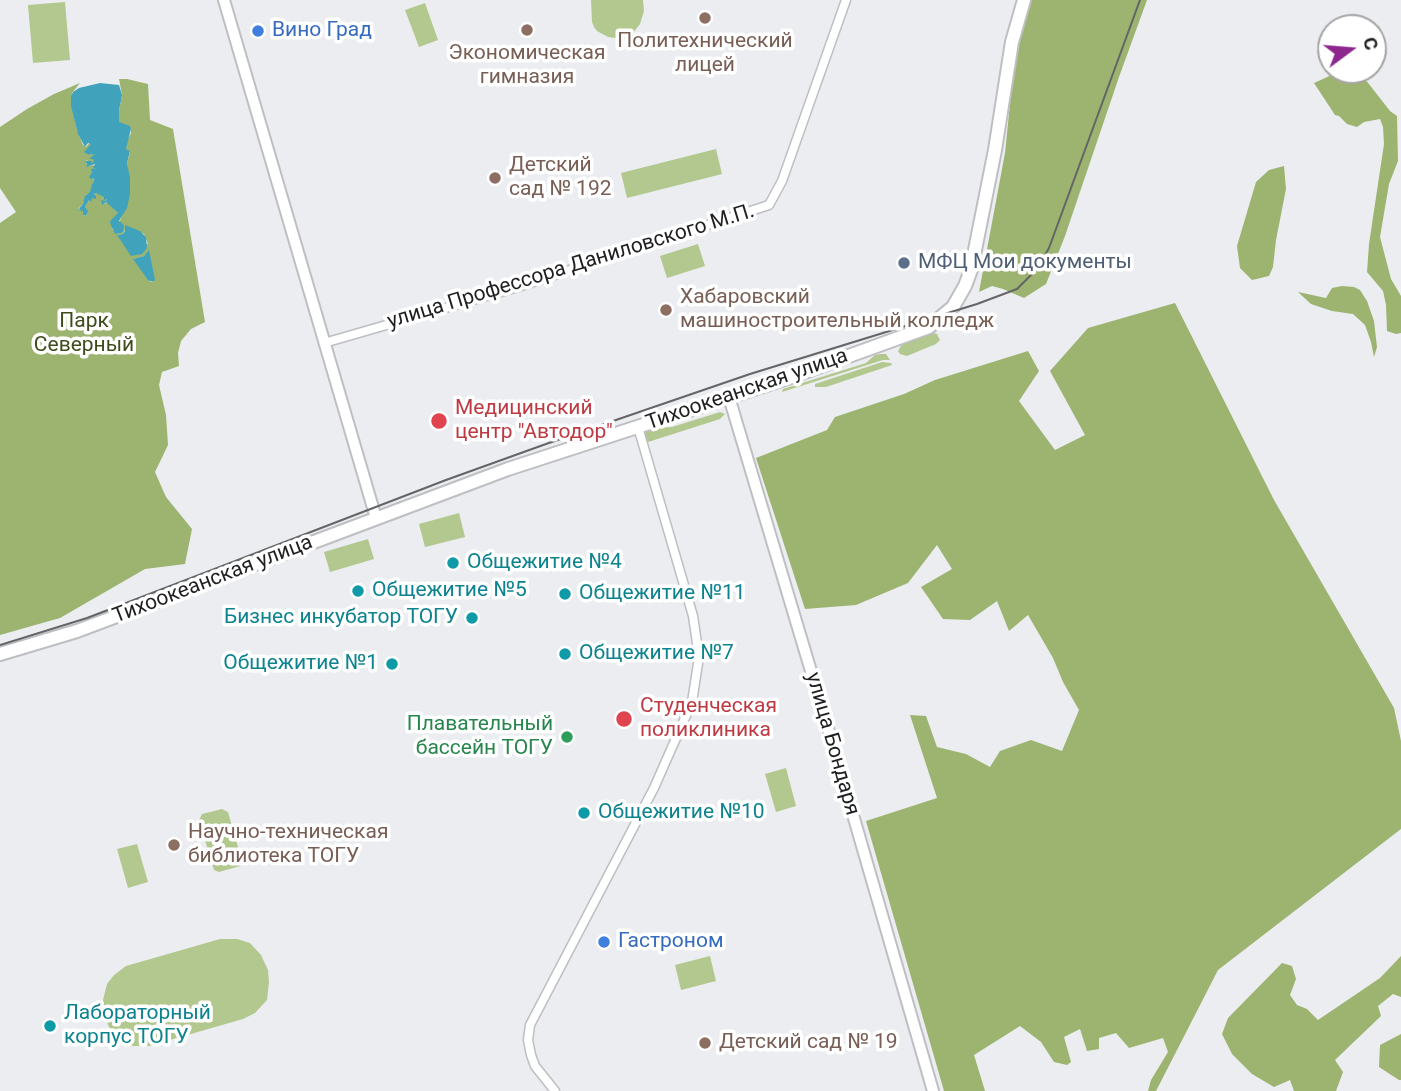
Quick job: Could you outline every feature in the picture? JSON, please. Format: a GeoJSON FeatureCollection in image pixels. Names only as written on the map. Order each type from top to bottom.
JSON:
{"type":"FeatureCollection","features":[{"type":"Feature","properties":{"kind":"main road"},"geometry":{"type":"LineString","coordinates":[[225,0],[376,518]]}},
{"type":"Feature","properties":{"kind":"main road","name":"Тихоокеанская улица"},"geometry":{"type":"LineString","coordinates":[[0,654],[76,631],[508,469],[916,333],[936,322],[953,307],[965,286],[976,250],[1012,42],[1024,0]]}},
{"type":"Feature","properties":{"kind":"main road","name":"улица Бондаря"},"geometry":{"type":"LineString","coordinates":[[729,397],[933,1091]]}},
{"type":"Feature","properties":{"kind":"street","name":"улица Профессора Даниловского М.П."},"geometry":{"type":"LineString","coordinates":[[324,343],[518,286],[769,205],[782,181],[846,0]]}},
{"type":"Feature","properties":{"kind":"street"},"geometry":{"type":"LineString","coordinates":[[555,1091],[535,1066],[528,1040],[530,1025],[654,788],[692,702],[699,657],[694,616],[638,427]]}},
{"type":"Feature","properties":{"kind":"green space"},"geometry":{"type":"Polygon","coordinates":[[[591,0],[643,0],[644,11],[640,24],[630,37],[608,37],[594,27],[591,0]]]}},
{"type":"Feature","properties":{"kind":"green space"},"geometry":{"type":"Polygon","coordinates":[[[1028,0],[1147,0],[1046,284],[1024,298],[992,286],[979,292],[1005,153],[1015,54],[1028,0]]]}},
{"type":"Feature","properties":{"kind":"green space"},"geometry":{"type":"Polygon","coordinates":[[[65,2],[70,60],[33,63],[28,5],[65,2]]]}},
{"type":"Feature","properties":{"kind":"green space"},"geometry":{"type":"Polygon","coordinates":[[[425,3],[438,40],[419,47],[405,10],[425,3]]]}},
{"type":"Feature","properties":{"kind":"green space","name":"Парк Северный"},"geometry":{"type":"Polygon","coordinates":[[[119,79],[148,84],[150,120],[173,129],[205,322],[191,329],[181,341],[179,366],[162,372],[159,385],[166,415],[168,445],[155,472],[166,497],[192,529],[185,564],[145,569],[60,618],[0,635],[0,223],[16,212],[0,188],[0,127],[54,94],[80,83],[72,93],[71,102],[77,130],[83,145],[86,147],[91,141],[94,142],[85,151],[89,155],[96,154],[93,157],[99,160],[93,164],[86,160],[87,166],[98,167],[96,171],[92,169],[90,178],[94,177],[90,193],[78,209],[84,209],[84,216],[87,215],[85,207],[89,200],[94,198],[96,193],[102,195],[107,199],[103,204],[107,202],[119,214],[112,228],[115,233],[126,206],[130,186],[127,163],[130,152],[126,149],[131,129],[119,123],[122,95],[119,79]],[[126,228],[123,234],[117,235],[148,244],[144,234],[126,228]],[[148,253],[134,259],[151,282],[154,282],[148,253]]]}},
{"type":"Feature","properties":{"kind":"green space"},"geometry":{"type":"Polygon","coordinates":[[[1314,83],[1369,84],[1397,116],[1398,161],[1389,184],[1380,237],[1391,279],[1401,296],[1401,333],[1387,331],[1383,291],[1367,272],[1384,144],[1383,127],[1380,119],[1364,122],[1357,127],[1347,124],[1335,115],[1314,83]]]}},
{"type":"Feature","properties":{"kind":"green space"},"geometry":{"type":"Polygon","coordinates":[[[716,149],[722,174],[627,198],[621,173],[716,149]]]}},
{"type":"Feature","properties":{"kind":"green space"},"geometry":{"type":"Polygon","coordinates":[[[1284,166],[1286,189],[1273,267],[1269,276],[1252,280],[1240,268],[1237,246],[1256,182],[1269,170],[1284,166]]]}},
{"type":"Feature","properties":{"kind":"green space"},"geometry":{"type":"Polygon","coordinates":[[[698,244],[705,266],[667,278],[660,256],[698,244]]]}},
{"type":"Feature","properties":{"kind":"green space"},"geometry":{"type":"Polygon","coordinates":[[[1342,286],[1360,290],[1367,301],[1374,321],[1377,347],[1374,357],[1365,325],[1353,314],[1311,304],[1298,292],[1326,298],[1332,288],[1342,286]]]}},
{"type":"Feature","properties":{"kind":"green space"},"geometry":{"type":"Polygon","coordinates":[[[1175,303],[1274,500],[1394,708],[1401,741],[1401,829],[1218,970],[1156,1091],[1148,1091],[1151,1080],[1168,1052],[1163,1038],[1129,1048],[1116,1033],[1099,1038],[1099,1049],[1087,1051],[1080,1029],[1064,1037],[1071,1062],[1067,1065],[1054,1062],[1041,1042],[1020,1026],[974,1055],[985,1091],[944,1091],[866,821],[937,798],[910,715],[926,716],[937,747],[966,754],[990,767],[1000,751],[1031,740],[1062,751],[1079,710],[1028,615],[1009,631],[997,601],[970,620],[943,619],[921,587],[952,569],[937,545],[908,583],[856,605],[805,609],[756,458],[827,430],[835,417],[904,394],[935,380],[1028,351],[1039,371],[1019,401],[1055,450],[1085,435],[1050,371],[1088,328],[1175,303]]]}},
{"type":"Feature","properties":{"kind":"green space"},"geometry":{"type":"Polygon","coordinates":[[[934,333],[940,340],[936,344],[907,356],[898,351],[902,344],[934,333]]]}},
{"type":"Feature","properties":{"kind":"green space"},"geometry":{"type":"Polygon","coordinates":[[[886,354],[890,360],[782,392],[783,389],[866,363],[875,355],[886,354]]]}},
{"type":"Feature","properties":{"kind":"green space"},"geometry":{"type":"Polygon","coordinates":[[[882,362],[892,365],[826,387],[815,387],[815,384],[882,362]]]}},
{"type":"Feature","properties":{"kind":"green space"},"geometry":{"type":"Polygon","coordinates":[[[720,412],[725,414],[720,419],[645,443],[646,431],[653,428],[672,427],[720,412]]]}},
{"type":"Feature","properties":{"kind":"green space"},"geometry":{"type":"Polygon","coordinates":[[[459,513],[465,537],[425,547],[419,524],[459,513]]]}},
{"type":"Feature","properties":{"kind":"green space"},"geometry":{"type":"Polygon","coordinates":[[[368,539],[374,559],[330,572],[324,552],[368,539]]]}},
{"type":"Feature","properties":{"kind":"green space"},"geometry":{"type":"Polygon","coordinates":[[[786,768],[796,806],[776,812],[765,774],[786,768]]]}},
{"type":"Feature","properties":{"kind":"green space"},"geometry":{"type":"Polygon","coordinates":[[[222,809],[228,812],[242,861],[240,866],[219,872],[214,870],[199,820],[202,814],[222,809]]]}},
{"type":"Feature","properties":{"kind":"green space"},"geometry":{"type":"Polygon","coordinates":[[[137,844],[148,882],[128,888],[117,849],[137,844]]]}},
{"type":"Feature","properties":{"kind":"green space"},"geometry":{"type":"Polygon","coordinates":[[[220,939],[237,939],[250,943],[261,955],[268,970],[269,982],[267,1000],[255,1013],[243,1019],[149,1046],[133,1046],[119,1039],[109,1027],[104,1015],[103,1000],[107,984],[114,975],[126,966],[220,939]]]}},
{"type":"Feature","properties":{"kind":"green space"},"geometry":{"type":"Polygon","coordinates":[[[710,956],[716,981],[681,990],[675,965],[710,956]]]}},
{"type":"Feature","properties":{"kind":"green space"},"geometry":{"type":"Polygon","coordinates":[[[1401,956],[1401,997],[1393,994],[1378,1006],[1381,1016],[1335,1060],[1343,1072],[1336,1091],[1294,1091],[1290,1080],[1274,1087],[1252,1074],[1232,1054],[1222,1034],[1228,1018],[1282,963],[1292,966],[1296,979],[1290,995],[1297,1005],[1307,1009],[1318,1020],[1380,978],[1401,956]]]}},
{"type":"Feature","properties":{"kind":"green space"},"geometry":{"type":"Polygon","coordinates":[[[1401,1034],[1399,1080],[1379,1067],[1380,1045],[1401,1034]]]}},
{"type":"Feature","properties":{"kind":"water"},"geometry":{"type":"Polygon","coordinates":[[[100,83],[119,85],[122,95],[119,122],[131,129],[126,149],[130,151],[127,163],[130,194],[127,208],[119,221],[123,224],[123,232],[115,234],[110,223],[118,213],[106,202],[102,205],[101,200],[106,201],[107,199],[104,200],[104,197],[94,194],[96,199],[92,198],[91,202],[89,200],[85,207],[88,211],[86,216],[83,215],[83,210],[77,211],[93,183],[94,178],[89,177],[91,169],[97,168],[93,168],[95,164],[86,167],[85,161],[94,162],[89,159],[95,154],[84,152],[91,144],[88,143],[85,147],[78,134],[71,96],[79,88],[100,83]]]}},
{"type":"Feature","properties":{"kind":"water"},"geometry":{"type":"Polygon","coordinates":[[[125,225],[140,231],[146,237],[147,248],[142,254],[131,256],[117,235],[123,234],[125,225]]]}},
{"type":"Feature","properties":{"kind":"water"},"geometry":{"type":"Polygon","coordinates":[[[149,250],[155,280],[153,282],[148,280],[133,259],[144,256],[149,250]]]}},
{"type":"Feature","properties":{"kind":"tram line"},"geometry":{"type":"LineString","coordinates":[[0,645],[87,618],[546,444],[750,374],[977,304],[1017,289],[1037,269],[1049,248],[1140,0]]}},
{"type":"Feature","properties":{"kind":"place","name":"Политехнический лицей"},"geometry":{"type":"Point","coordinates":[705,18]}},
{"type":"Feature","properties":{"kind":"place","name":"Экономическая гимназия"},"geometry":{"type":"Point","coordinates":[527,30]}},
{"type":"Feature","properties":{"kind":"place","name":"Вино Град"},"geometry":{"type":"Point","coordinates":[258,31]}},
{"type":"Feature","properties":{"kind":"place","name":"Детский сад № 192"},"geometry":{"type":"Point","coordinates":[495,178]}},
{"type":"Feature","properties":{"kind":"place","name":"МФЦ Мои документы"},"geometry":{"type":"Point","coordinates":[904,263]}},
{"type":"Feature","properties":{"kind":"place","name":"Хабаровский машиностроительный колледж"},"geometry":{"type":"Point","coordinates":[666,310]}},
{"type":"Feature","properties":{"kind":"place","name":"Медицинский центр \"Автодор\""},"geometry":{"type":"Point","coordinates":[439,421]}},
{"type":"Feature","properties":{"kind":"place","name":"Общежитие №4"},"geometry":{"type":"Point","coordinates":[453,563]}},
{"type":"Feature","properties":{"kind":"place","name":"Общежитие №5"},"geometry":{"type":"Point","coordinates":[358,591]}},
{"type":"Feature","properties":{"kind":"place","name":"Общежитие №11"},"geometry":{"type":"Point","coordinates":[565,594]}},
{"type":"Feature","properties":{"kind":"place","name":"Бизнес инкубатор ТОГУ"},"geometry":{"type":"Point","coordinates":[472,618]}},
{"type":"Feature","properties":{"kind":"place","name":"Общежитие №7"},"geometry":{"type":"Point","coordinates":[565,654]}},
{"type":"Feature","properties":{"kind":"place","name":"Общежитие №1"},"geometry":{"type":"Point","coordinates":[392,664]}},
{"type":"Feature","properties":{"kind":"place","name":"Студенческая поликлиника"},"geometry":{"type":"Point","coordinates":[624,719]}},
{"type":"Feature","properties":{"kind":"place","name":"Плавательный бассейн ТОГУ"},"geometry":{"type":"Point","coordinates":[567,737]}},
{"type":"Feature","properties":{"kind":"place","name":"Общежитие №10"},"geometry":{"type":"Point","coordinates":[584,813]}},
{"type":"Feature","properties":{"kind":"place","name":"Научно-техническая библиотека ТОГУ"},"geometry":{"type":"Point","coordinates":[174,845]}},
{"type":"Feature","properties":{"kind":"place","name":"Гастроном"},"geometry":{"type":"Point","coordinates":[604,942]}},
{"type":"Feature","properties":{"kind":"place","name":"Лабораторный корпус ТОГУ"},"geometry":{"type":"Point","coordinates":[50,1026]}},
{"type":"Feature","properties":{"kind":"place","name":"Детский сад № 19"},"geometry":{"type":"Point","coordinates":[705,1043]}}]}
